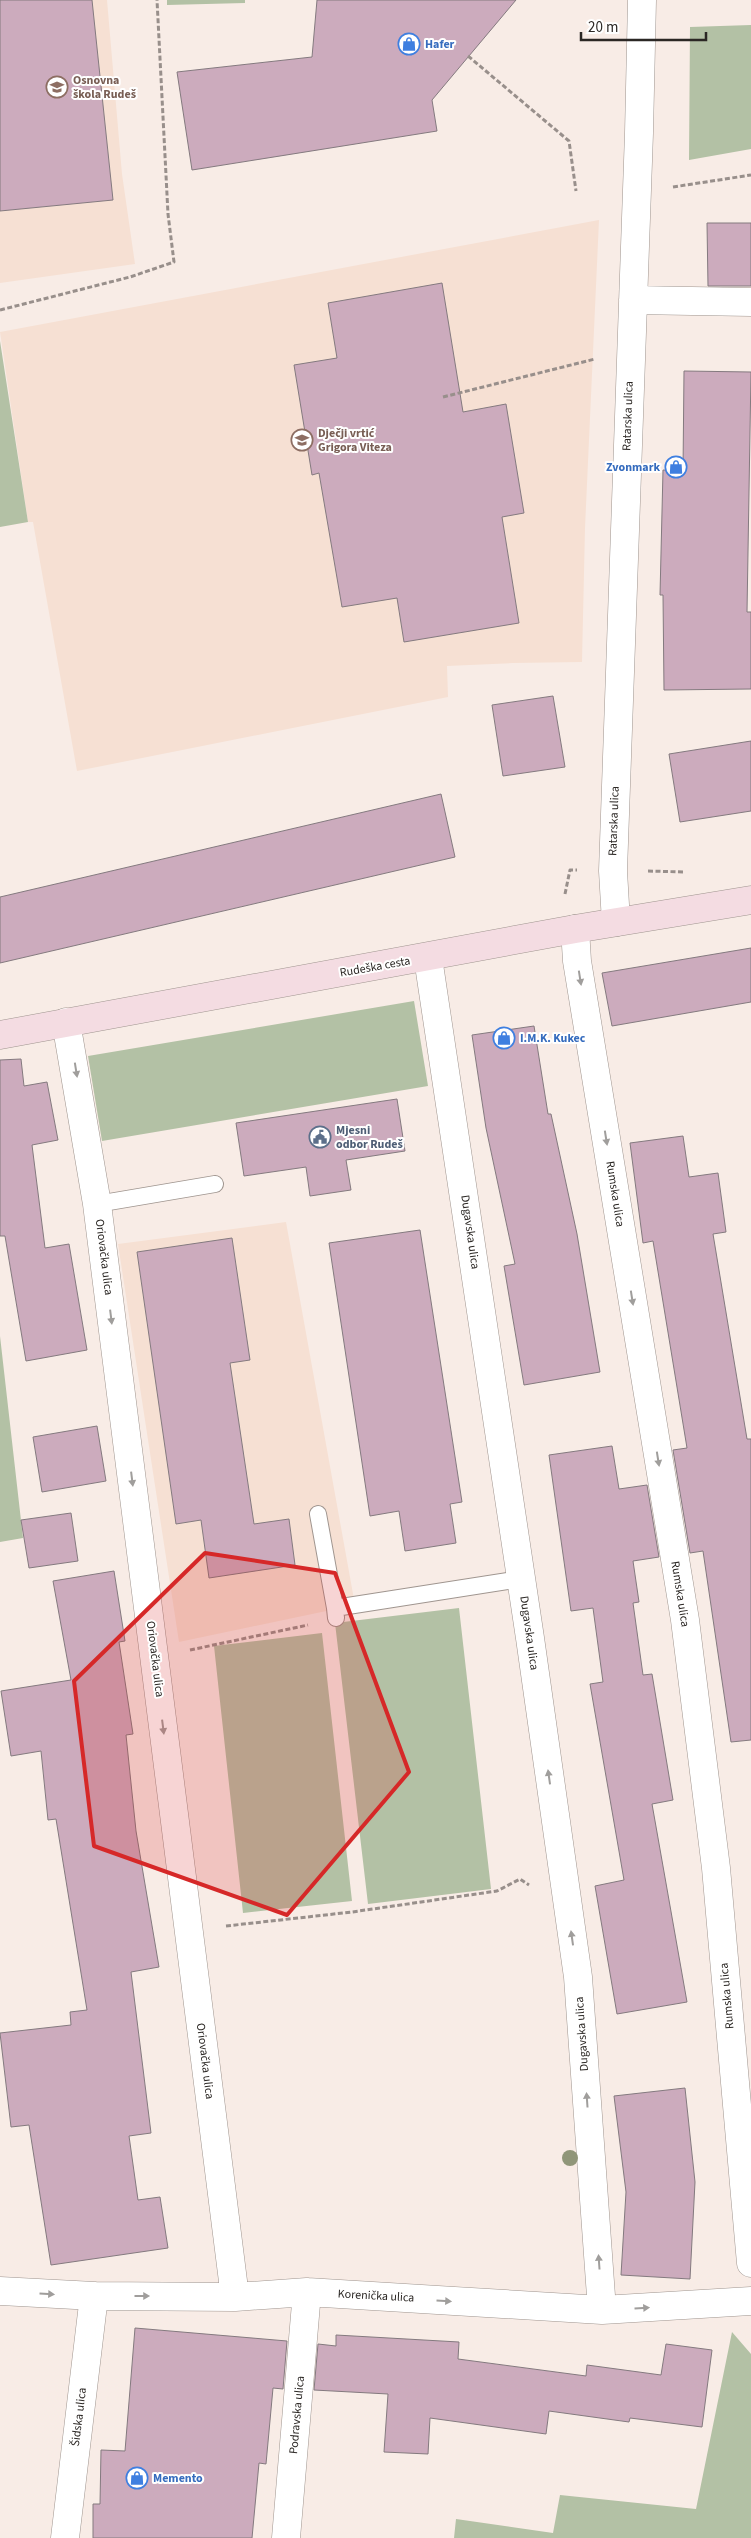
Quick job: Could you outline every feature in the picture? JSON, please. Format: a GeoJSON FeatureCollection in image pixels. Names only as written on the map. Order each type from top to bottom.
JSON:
{"type":"FeatureCollection","features":[{"type":"Feature","properties":{"kind":"street","name":"Ratarska ulica"},"geometry":{"type":"LineString","coordinates":[[616,922],[613,871],[642,0]]}},
{"type":"Feature","properties":{"kind":"street"},"geometry":{"type":"LineString","coordinates":[[633,300],[751,302]]}},
{"type":"Feature","properties":{"kind":"street","name":"Rudeška cesta"},"geometry":{"type":"LineString","coordinates":[[0,1035],[428,958],[575,929],[751,900]]}},
{"type":"Feature","properties":{"kind":"street","name":"Rumska ulica"},"geometry":{"type":"LineString","coordinates":[[575,929],[578,971],[685,1620],[716,1868],[751,2263]]}},
{"type":"Feature","properties":{"kind":"street","name":"Dugavska ulica"},"geometry":{"type":"LineString","coordinates":[[428,958],[521,1579],[578,1977],[602,2310]]}},
{"type":"Feature","properties":{"kind":"street","name":"Oriovačka ulica"},"geometry":{"type":"LineString","coordinates":[[66,1022],[97,1204],[235,2297]]}},
{"type":"Feature","properties":{"kind":"street","name":"Korenička ulica"},"geometry":{"type":"LineString","coordinates":[[0,2291],[94,2296],[235,2297],[307,2292],[602,2310],[751,2301]]}},
{"type":"Feature","properties":{"kind":"street","name":"Podravska ulica"},"geometry":{"type":"LineString","coordinates":[[286,2538],[307,2292]]}},
{"type":"Feature","properties":{"kind":"street","name":"Šidska ulica"},"geometry":{"type":"LineString","coordinates":[[65,2538],[94,2296]]}},
{"type":"Feature","properties":{"kind":"lane"},"geometry":{"type":"LineString","coordinates":[[97,1204],[215,1184]]}},
{"type":"Feature","properties":{"kind":"lane"},"geometry":{"type":"LineString","coordinates":[[318,1514],[335,1613],[521,1579]]}},
{"type":"Feature","properties":{"kind":"path"},"geometry":{"type":"LineString","coordinates":[[0,310],[130,278],[174,262],[168,214],[157,0]]}},
{"type":"Feature","properties":{"kind":"path"},"geometry":{"type":"LineString","coordinates":[[468,56],[569,141],[576,191]]}},
{"type":"Feature","properties":{"kind":"path"},"geometry":{"type":"LineString","coordinates":[[673,187],[751,175]]}},
{"type":"Feature","properties":{"kind":"path"},"geometry":{"type":"LineString","coordinates":[[443,397],[593,359],[630,354]]}},
{"type":"Feature","properties":{"kind":"path"},"geometry":{"type":"LineString","coordinates":[[156,1669],[177,1668],[190,1649],[335,1613]]}},
{"type":"Feature","properties":{"kind":"path"},"geometry":{"type":"LineString","coordinates":[[188,1928],[225,1922],[226,1927],[236,1926],[496,1891],[520,1879]]}},
{"type":"Feature","properties":{"kind":"highlighted area"},"geometry":{"type":"Polygon","coordinates":[[[205,1553],[335,1573],[409,1772],[287,1915],[94,1846],[74,1681],[205,1553]]]}},
{"type":"Feature","properties":{"kind":"shaded area","name":"Osnovna škola Rudeš"},"geometry":{"type":"Polygon","coordinates":[[[0,0],[107,0],[122,174],[135,264],[0,283],[0,0]]]}},
{"type":"Feature","properties":{"kind":"shaded area","name":"Dječji vrtić Grigora Viteza"},"geometry":{"type":"Polygon","coordinates":[[[599,220],[585,528],[582,662],[447,666],[448,697],[77,771],[33,522],[28,522],[0,332],[599,220]]]}},
{"type":"Feature","properties":{"kind":"shaded area"},"geometry":{"type":"Polygon","coordinates":[[[286,1222],[355,1605],[179,1642],[118,1244],[286,1222]]]}},
{"type":"Feature","properties":{"kind":"green space"},"geometry":{"type":"Polygon","coordinates":[[[167,0],[245,0],[245,3],[167,5],[167,0]]]}},
{"type":"Feature","properties":{"kind":"green space"},"geometry":{"type":"Polygon","coordinates":[[[751,25],[751,149],[689,160],[690,27],[751,25]]]}},
{"type":"Feature","properties":{"kind":"green space"},"geometry":{"type":"Polygon","coordinates":[[[0,341],[28,522],[0,527],[0,341]]]}},
{"type":"Feature","properties":{"kind":"green space"},"geometry":{"type":"Polygon","coordinates":[[[414,1001],[428,1086],[102,1141],[88,1056],[414,1001]]]}},
{"type":"Feature","properties":{"kind":"green space"},"geometry":{"type":"Polygon","coordinates":[[[0,1336],[23,1538],[0,1542],[0,1336]]]}},
{"type":"Feature","properties":{"kind":"green space"},"geometry":{"type":"Polygon","coordinates":[[[459,1608],[491,1889],[368,1904],[335,1623],[459,1608]]]}},
{"type":"Feature","properties":{"kind":"green space"},"geometry":{"type":"Polygon","coordinates":[[[322,1633],[352,1901],[243,1913],[214,1646],[322,1633]]]}},
{"type":"Feature","properties":{"kind":"green space"},"geometry":{"type":"Polygon","coordinates":[[[732,2332],[751,2354],[751,2538],[454,2538],[456,2519],[553,2533],[560,2495],[696,2509],[732,2332]]]}},
{"type":"Feature","properties":{"kind":"building","name":"Osnovna škola Rudeš"},"geometry":{"type":"Polygon","coordinates":[[[0,0],[92,0],[113,200],[0,211],[0,0]]]}},
{"type":"Feature","properties":{"kind":"building"},"geometry":{"type":"Polygon","coordinates":[[[317,0],[516,0],[432,100],[437,131],[192,170],[177,72],[312,57],[317,0]]]}},
{"type":"Feature","properties":{"kind":"building"},"geometry":{"type":"Polygon","coordinates":[[[707,223],[751,223],[751,286],[708,286],[707,223]]]}},
{"type":"Feature","properties":{"kind":"building"},"geometry":{"type":"Polygon","coordinates":[[[442,283],[463,412],[506,404],[524,513],[502,517],[519,623],[404,642],[397,598],[342,607],[319,473],[312,475],[294,365],[337,358],[328,303],[442,283]]]}},
{"type":"Feature","properties":{"kind":"building"},"geometry":{"type":"Polygon","coordinates":[[[684,371],[751,372],[747,612],[751,612],[751,689],[664,690],[663,595],[660,595],[663,470],[683,471],[684,371]]]}},
{"type":"Feature","properties":{"kind":"building"},"geometry":{"type":"Polygon","coordinates":[[[553,696],[565,767],[503,776],[492,705],[553,696]]]}},
{"type":"Feature","properties":{"kind":"building"},"geometry":{"type":"Polygon","coordinates":[[[751,741],[751,811],[680,822],[669,754],[751,741]]]}},
{"type":"Feature","properties":{"kind":"building"},"geometry":{"type":"Polygon","coordinates":[[[441,794],[455,857],[0,963],[0,897],[441,794]]]}},
{"type":"Feature","properties":{"kind":"building"},"geometry":{"type":"Polygon","coordinates":[[[751,948],[751,1002],[612,1026],[602,973],[751,948]]]}},
{"type":"Feature","properties":{"kind":"building"},"geometry":{"type":"Polygon","coordinates":[[[534,1026],[548,1114],[551,1114],[577,1234],[600,1372],[524,1385],[504,1266],[515,1264],[486,1128],[472,1035],[534,1026]]]}},
{"type":"Feature","properties":{"kind":"building"},"geometry":{"type":"Polygon","coordinates":[[[21,1059],[24,1086],[47,1082],[58,1140],[32,1145],[45,1248],[69,1244],[87,1350],[26,1361],[5,1236],[0,1236],[0,1060],[21,1059]]]}},
{"type":"Feature","properties":{"kind":"building","name":"Mjesni odbor Rudeš"},"geometry":{"type":"Polygon","coordinates":[[[397,1099],[405,1151],[346,1160],[351,1190],[310,1196],[306,1167],[244,1176],[236,1123],[397,1099]]]}},
{"type":"Feature","properties":{"kind":"building"},"geometry":{"type":"Polygon","coordinates":[[[683,1136],[689,1177],[718,1173],[726,1232],[713,1234],[747,1439],[751,1439],[751,1740],[731,1742],[703,1551],[690,1553],[673,1450],[687,1448],[653,1241],[643,1243],[630,1143],[683,1136]]]}},
{"type":"Feature","properties":{"kind":"building"},"geometry":{"type":"Polygon","coordinates":[[[420,1230],[462,1502],[450,1504],[456,1543],[405,1551],[399,1511],[370,1516],[329,1243],[420,1230]]]}},
{"type":"Feature","properties":{"kind":"building"},"geometry":{"type":"Polygon","coordinates":[[[232,1238],[250,1360],[230,1363],[254,1524],[289,1519],[295,1565],[209,1578],[201,1520],[176,1524],[137,1252],[232,1238]]]}},
{"type":"Feature","properties":{"kind":"building"},"geometry":{"type":"Polygon","coordinates":[[[97,1426],[106,1481],[42,1492],[33,1437],[97,1426]]]}},
{"type":"Feature","properties":{"kind":"building"},"geometry":{"type":"Polygon","coordinates":[[[612,1446],[619,1489],[647,1485],[659,1557],[633,1561],[639,1602],[633,1603],[643,1675],[652,1674],[673,1800],[652,1804],[687,2002],[617,2014],[595,1886],[624,1880],[590,1684],[603,1682],[593,1608],[571,1611],[549,1455],[612,1446]]]}},
{"type":"Feature","properties":{"kind":"building"},"geometry":{"type":"Polygon","coordinates":[[[71,1513],[78,1561],[29,1568],[21,1520],[71,1513]]]}},
{"type":"Feature","properties":{"kind":"building"},"geometry":{"type":"Polygon","coordinates":[[[114,1571],[125,1641],[119,1642],[133,1734],[126,1735],[136,1831],[159,1967],[131,1972],[151,2133],[129,2136],[138,2200],[160,2197],[168,2248],[51,2265],[29,2125],[11,2127],[0,2033],[71,2025],[70,2012],[87,2010],[56,1819],[48,1820],[41,1751],[11,1756],[1,1691],[71,1680],[53,1581],[114,1571]]]}},
{"type":"Feature","properties":{"kind":"building"},"geometry":{"type":"Polygon","coordinates":[[[685,2088],[695,2182],[690,2279],[621,2275],[626,2192],[614,2096],[685,2088]]]}},
{"type":"Feature","properties":{"kind":"building"},"geometry":{"type":"Polygon","coordinates":[[[135,2328],[287,2341],[283,2389],[273,2388],[266,2464],[259,2463],[252,2538],[93,2538],[93,2504],[100,2504],[101,2450],[125,2451],[135,2328]]]}},
{"type":"Feature","properties":{"kind":"building"},"geometry":{"type":"Polygon","coordinates":[[[336,2335],[459,2342],[458,2359],[586,2376],[587,2365],[661,2375],[666,2344],[712,2350],[702,2427],[630,2418],[629,2422],[549,2411],[546,2434],[430,2418],[428,2454],[384,2452],[388,2394],[314,2390],[318,2344],[336,2346],[336,2335]]]}},
{"type":"Feature","properties":{"kind":"place","name":"Hafer"},"geometry":{"type":"Point","coordinates":[409,44]}},
{"type":"Feature","properties":{"kind":"place","name":"Osnovna škola Rudeš"},"geometry":{"type":"Point","coordinates":[57,87]}},
{"type":"Feature","properties":{"kind":"place","name":"Dječji vrtić Grigora Viteza"},"geometry":{"type":"Point","coordinates":[302,440]}},
{"type":"Feature","properties":{"kind":"place","name":"Zvonmark"},"geometry":{"type":"Point","coordinates":[676,467]}},
{"type":"Feature","properties":{"kind":"place","name":"I.M.K. Kukec"},"geometry":{"type":"Point","coordinates":[504,1038]}},
{"type":"Feature","properties":{"kind":"place","name":"Mjesni odbor Rudeš"},"geometry":{"type":"Point","coordinates":[320,1137]}},
{"type":"Feature","properties":{"kind":"place","name":"Memento"},"geometry":{"type":"Point","coordinates":[137,2478]}}]}
